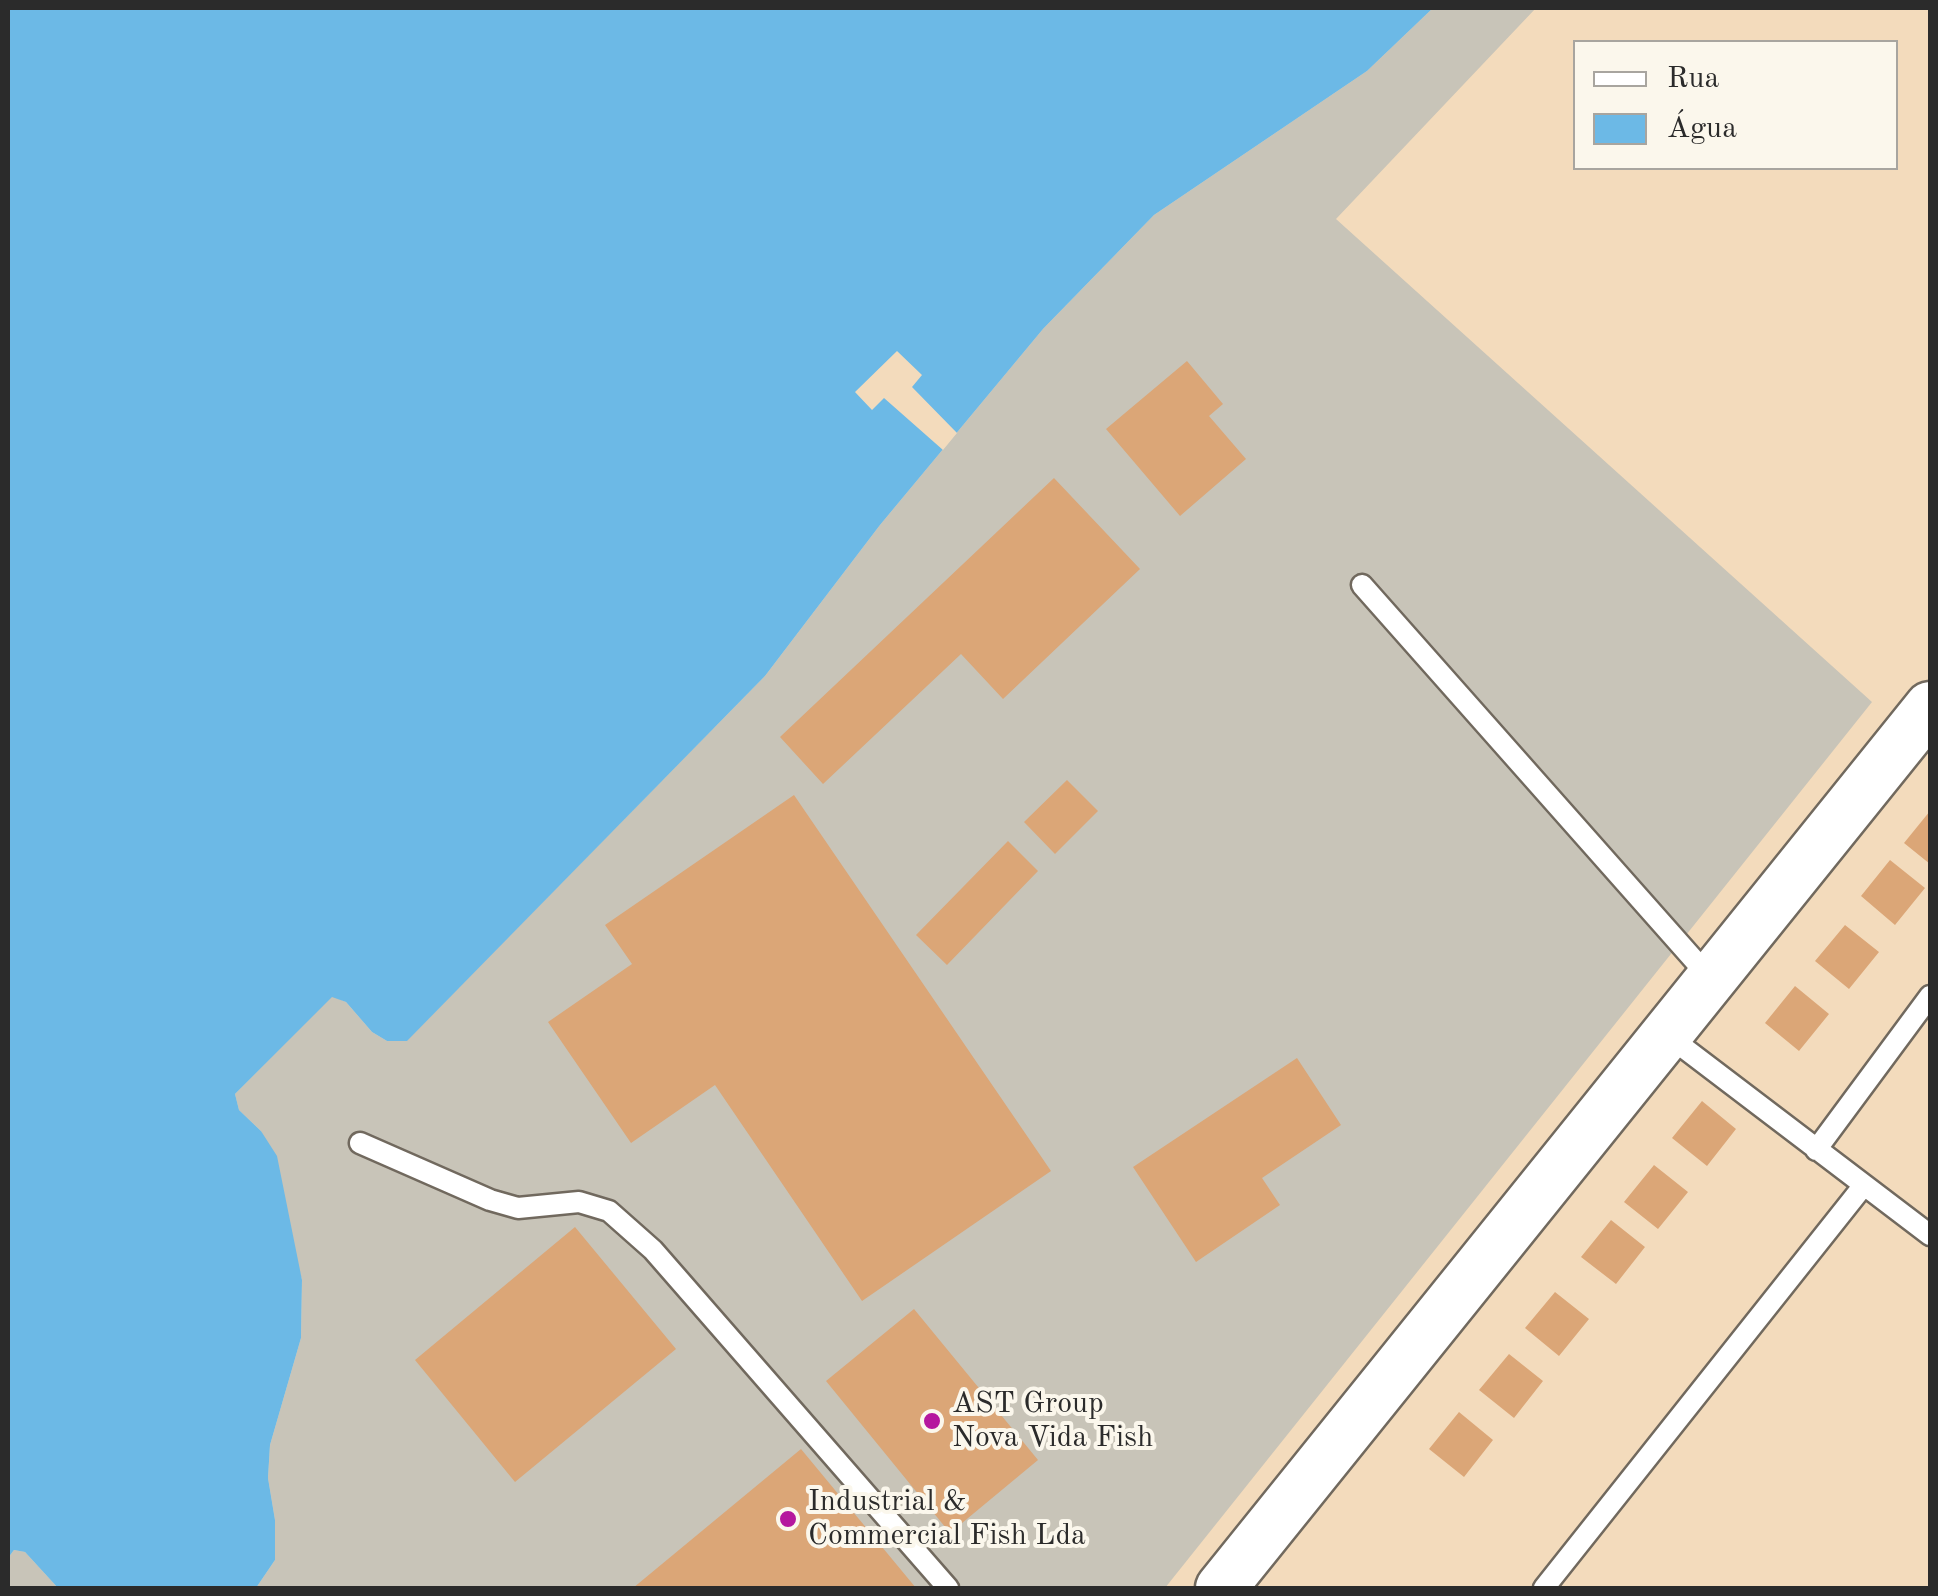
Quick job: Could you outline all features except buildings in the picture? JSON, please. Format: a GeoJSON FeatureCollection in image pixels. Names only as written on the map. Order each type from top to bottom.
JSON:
{"type":"FeatureCollection","features":[{"type":"Feature","properties":{"kind":"street"},"geometry":{"type":"LineString","coordinates":[[1221,1588],[1930,707]]}},
{"type":"Feature","properties":{"kind":"lane"},"geometry":{"type":"LineString","coordinates":[[1362,586],[1712,980]]}},
{"type":"Feature","properties":{"kind":"lane"},"geometry":{"type":"LineString","coordinates":[[1816,1150],[1930,996]]}},
{"type":"Feature","properties":{"kind":"lane"},"geometry":{"type":"LineString","coordinates":[[1667,1034],[1930,1234]]}},
{"type":"Feature","properties":{"kind":"lane"},"geometry":{"type":"LineString","coordinates":[[360,1143],[490,1200],[518,1208],[579,1202],[609,1211],[653,1250],[948,1588]]}},
{"type":"Feature","properties":{"kind":"lane"},"geometry":{"type":"LineString","coordinates":[[1544,1588],[1864,1185]]}},
{"type":"Feature","properties":{"kind":"shaded area"},"geometry":{"type":"Polygon","coordinates":[[[1433,8],[1536,8],[1336,219],[1872,702],[1165,1588],[256,1588],[275,1560],[275,1520],[268,1478],[270,1445],[301,1338],[302,1280],[261,1131],[239,1110],[235,1094],[332,996],[346,1002],[372,1032],[387,1041],[407,1040],[765,676],[880,525],[1043,329],[1154,215],[1367,71],[1433,8]]]}},
{"type":"Feature","properties":{"kind":"shaded area"},"geometry":{"type":"Polygon","coordinates":[[[14,1550],[25,1552],[58,1588],[8,1588],[8,1558],[14,1550]]]}},
{"type":"Feature","properties":{"kind":"water"},"geometry":{"type":"Polygon","coordinates":[[[8,8],[1433,8],[1367,71],[1154,215],[1043,329],[880,525],[765,676],[407,1041],[387,1041],[372,1032],[346,1002],[332,997],[235,1094],[239,1110],[261,1131],[277,1156],[302,1280],[301,1338],[270,1445],[268,1478],[275,1520],[275,1560],[256,1588],[58,1588],[25,1552],[14,1550],[8,1558],[8,8]]]}},
{"type":"Feature","properties":{"kind":"pier"},"geometry":{"type":"Polygon","coordinates":[[[897,351],[922,375],[912,387],[957,433],[943,450],[884,398],[872,410],[855,392],[897,351]]]}},
{"type":"Feature","properties":{"kind":"place","name":"AST Group Nova Vida Fish"},"geometry":{"type":"Point","coordinates":[932,1421]}},
{"type":"Feature","properties":{"kind":"place","name":"Industrial & Commercial Fish Lda"},"geometry":{"type":"Point","coordinates":[788,1519]}}]}
